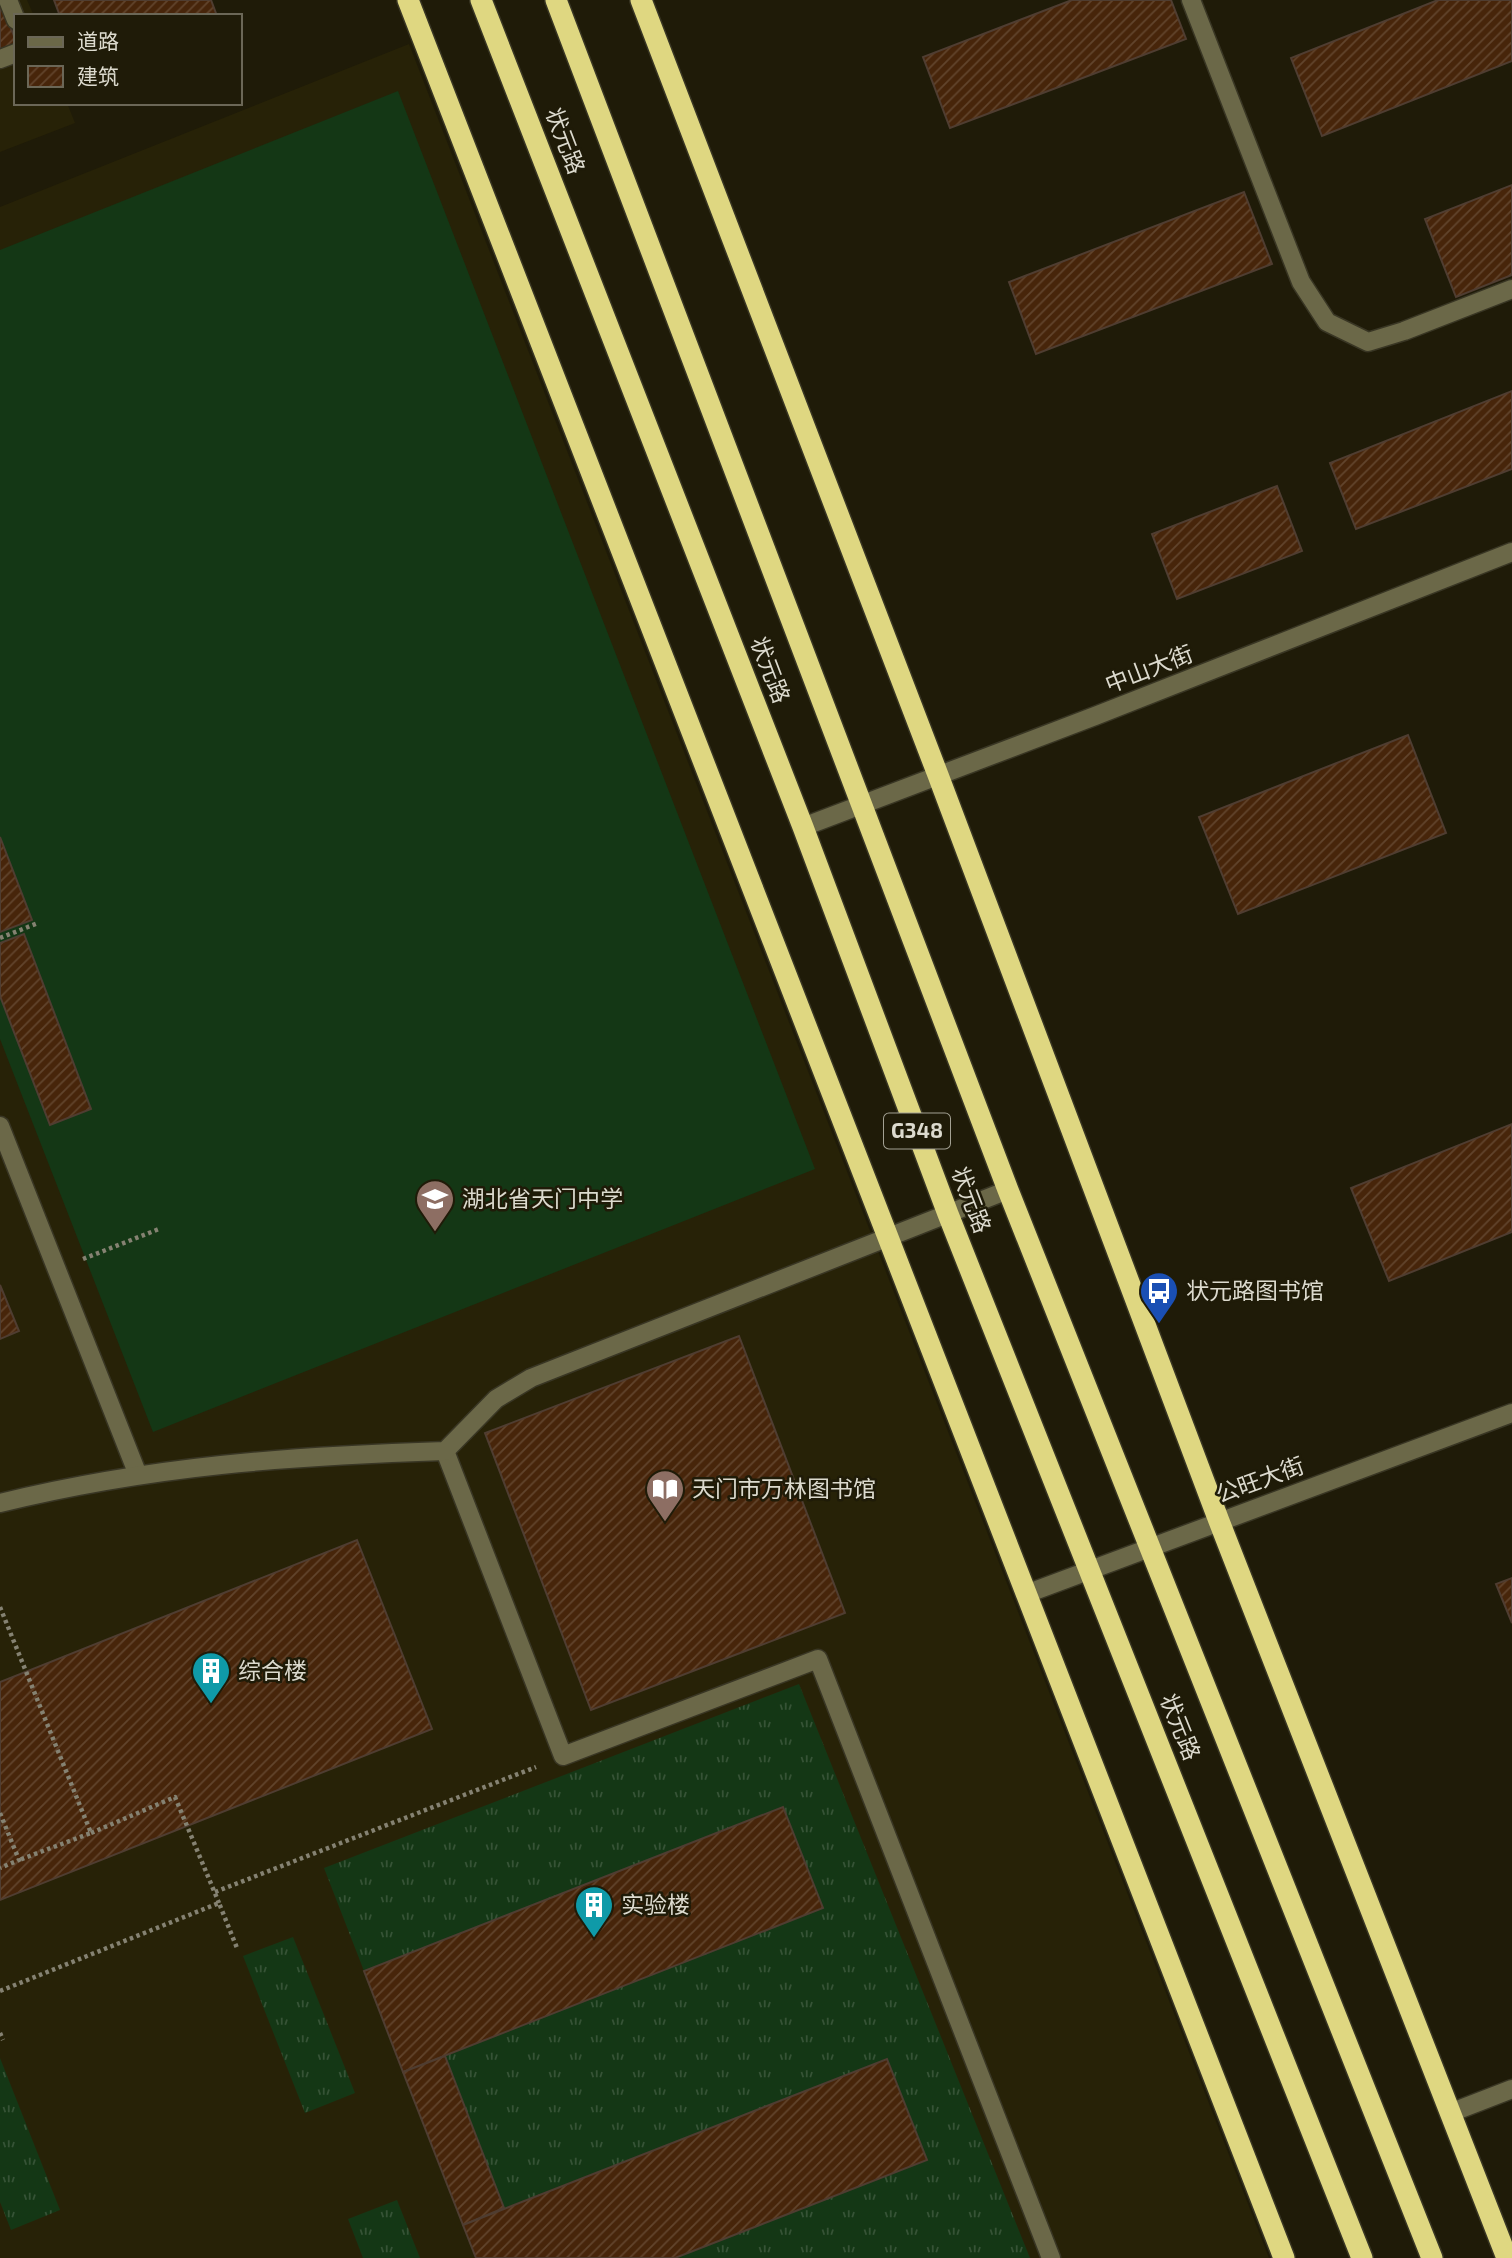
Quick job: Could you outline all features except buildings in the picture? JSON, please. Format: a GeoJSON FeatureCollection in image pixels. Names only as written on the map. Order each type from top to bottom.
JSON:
{"type":"FeatureCollection","features":[{"type":"Feature","properties":{"kind":"highway"},"geometry":{"type":"LineString","coordinates":[[408,0],[1284,2258]]}},
{"type":"Feature","properties":{"kind":"highway","name":"状元路"},"geometry":{"type":"LineString","coordinates":[[481,0],[803,827],[948,1214],[1362,2258]]}},
{"type":"Feature","properties":{"kind":"highway","name":"状元路"},"geometry":{"type":"LineString","coordinates":[[556,0],[1008,1190],[1432,2258]]}},
{"type":"Feature","properties":{"kind":"highway"},"geometry":{"type":"LineString","coordinates":[[641,0],[938,775],[1219,1521],[1507,2258]]}},
{"type":"Feature","properties":{"kind":"street"},"geometry":{"type":"LineString","coordinates":[[1191,0],[1301,282],[1327,322],[1367,341],[1404,331],[1512,289]]}},
{"type":"Feature","properties":{"kind":"street","name":"中山大街"},"geometry":{"type":"LineString","coordinates":[[803,827],[1512,552]]}},
{"type":"Feature","properties":{"kind":"street"},"geometry":{"type":"LineString","coordinates":[[0,1126],[138,1475]]}},
{"type":"Feature","properties":{"kind":"street"},"geometry":{"type":"LineString","coordinates":[[0,1503],[138,1475],[238,1461],[445,1451],[496,1399],[531,1378],[1008,1190]]}},
{"type":"Feature","properties":{"kind":"street","name":"公旺大街"},"geometry":{"type":"LineString","coordinates":[[1026,1594],[1512,1413]]}},
{"type":"Feature","properties":{"kind":"street"},"geometry":{"type":"LineString","coordinates":[[445,1451],[563,1756],[818,1659],[1051,2258]]}},
{"type":"Feature","properties":{"kind":"street"},"geometry":{"type":"LineString","coordinates":[[1450,2113],[1512,2089]]}},
{"type":"Feature","properties":{"kind":"path"},"geometry":{"type":"LineString","coordinates":[[0,938],[38,923]]}},
{"type":"Feature","properties":{"kind":"path"},"geometry":{"type":"LineString","coordinates":[[56,1270],[159,1229]]}},
{"type":"Feature","properties":{"kind":"path"},"geometry":{"type":"LineString","coordinates":[[0,1607],[91,1833]]}},
{"type":"Feature","properties":{"kind":"path"},"geometry":{"type":"LineString","coordinates":[[215,1892],[563,1756]]}},
{"type":"Feature","properties":{"kind":"path"},"geometry":{"type":"LineString","coordinates":[[0,1868],[175,1797],[237,1948]]}},
{"type":"Feature","properties":{"kind":"path"},"geometry":{"type":"LineString","coordinates":[[0,1812],[19,1860]]}},
{"type":"Feature","properties":{"kind":"path"},"geometry":{"type":"LineString","coordinates":[[0,1991],[219,1903]]}},
{"type":"Feature","properties":{"kind":"path"},"geometry":{"type":"LineString","coordinates":[[0,2034],[3,2040]]}},
{"type":"Feature","properties":{"kind":"shaded area"},"geometry":{"type":"Polygon","coordinates":[[[0,0],[27,0],[33,14],[14,14],[14,105],[68,105],[75,123],[0,152],[0,0]]]}},
{"type":"Feature","properties":{"kind":"shaded area","name":"湖北省天门中学"},"geometry":{"type":"Polygon","coordinates":[[[409,44],[1269,2258],[0,2258],[0,207],[409,44]]]}},
{"type":"Feature","properties":{"kind":"green space"},"geometry":{"type":"Polygon","coordinates":[[[398,91],[815,1169],[153,1432],[0,1039],[0,250],[398,91]]]}},
{"type":"Feature","properties":{"kind":"green space"},"geometry":{"type":"Polygon","coordinates":[[[799,1684],[1030,2258],[675,2258],[926,2160],[887,2059],[504,2208],[445,2056],[822,1908],[783,1807],[364,1971],[324,1868],[799,1684]]]}},
{"type":"Feature","properties":{"kind":"green space"},"geometry":{"type":"Polygon","coordinates":[[[293,1937],[355,2093],[305,2113],[243,1956],[293,1937]]]}},
{"type":"Feature","properties":{"kind":"green space"},"geometry":{"type":"Polygon","coordinates":[[[0,2058],[60,2210],[11,2230],[0,2202],[0,2058]]]}},
{"type":"Feature","properties":{"kind":"green space"},"geometry":{"type":"Polygon","coordinates":[[[397,2200],[420,2258],[363,2258],[348,2219],[397,2200]]]}},
{"type":"Feature","properties":{"kind":"place","name":"湖北省天门中学"},"geometry":{"type":"Point","coordinates":[435,1233]}},
{"type":"Feature","properties":{"kind":"place","name":"状元路图书馆"},"geometry":{"type":"Point","coordinates":[1159,1325]}},
{"type":"Feature","properties":{"kind":"place","name":"天门市万林图书馆"},"geometry":{"type":"Point","coordinates":[665,1523]}},
{"type":"Feature","properties":{"kind":"place","name":"综合楼"},"geometry":{"type":"Point","coordinates":[211,1705]}},
{"type":"Feature","properties":{"kind":"place","name":"实验楼"},"geometry":{"type":"Point","coordinates":[594,1939]}}]}
